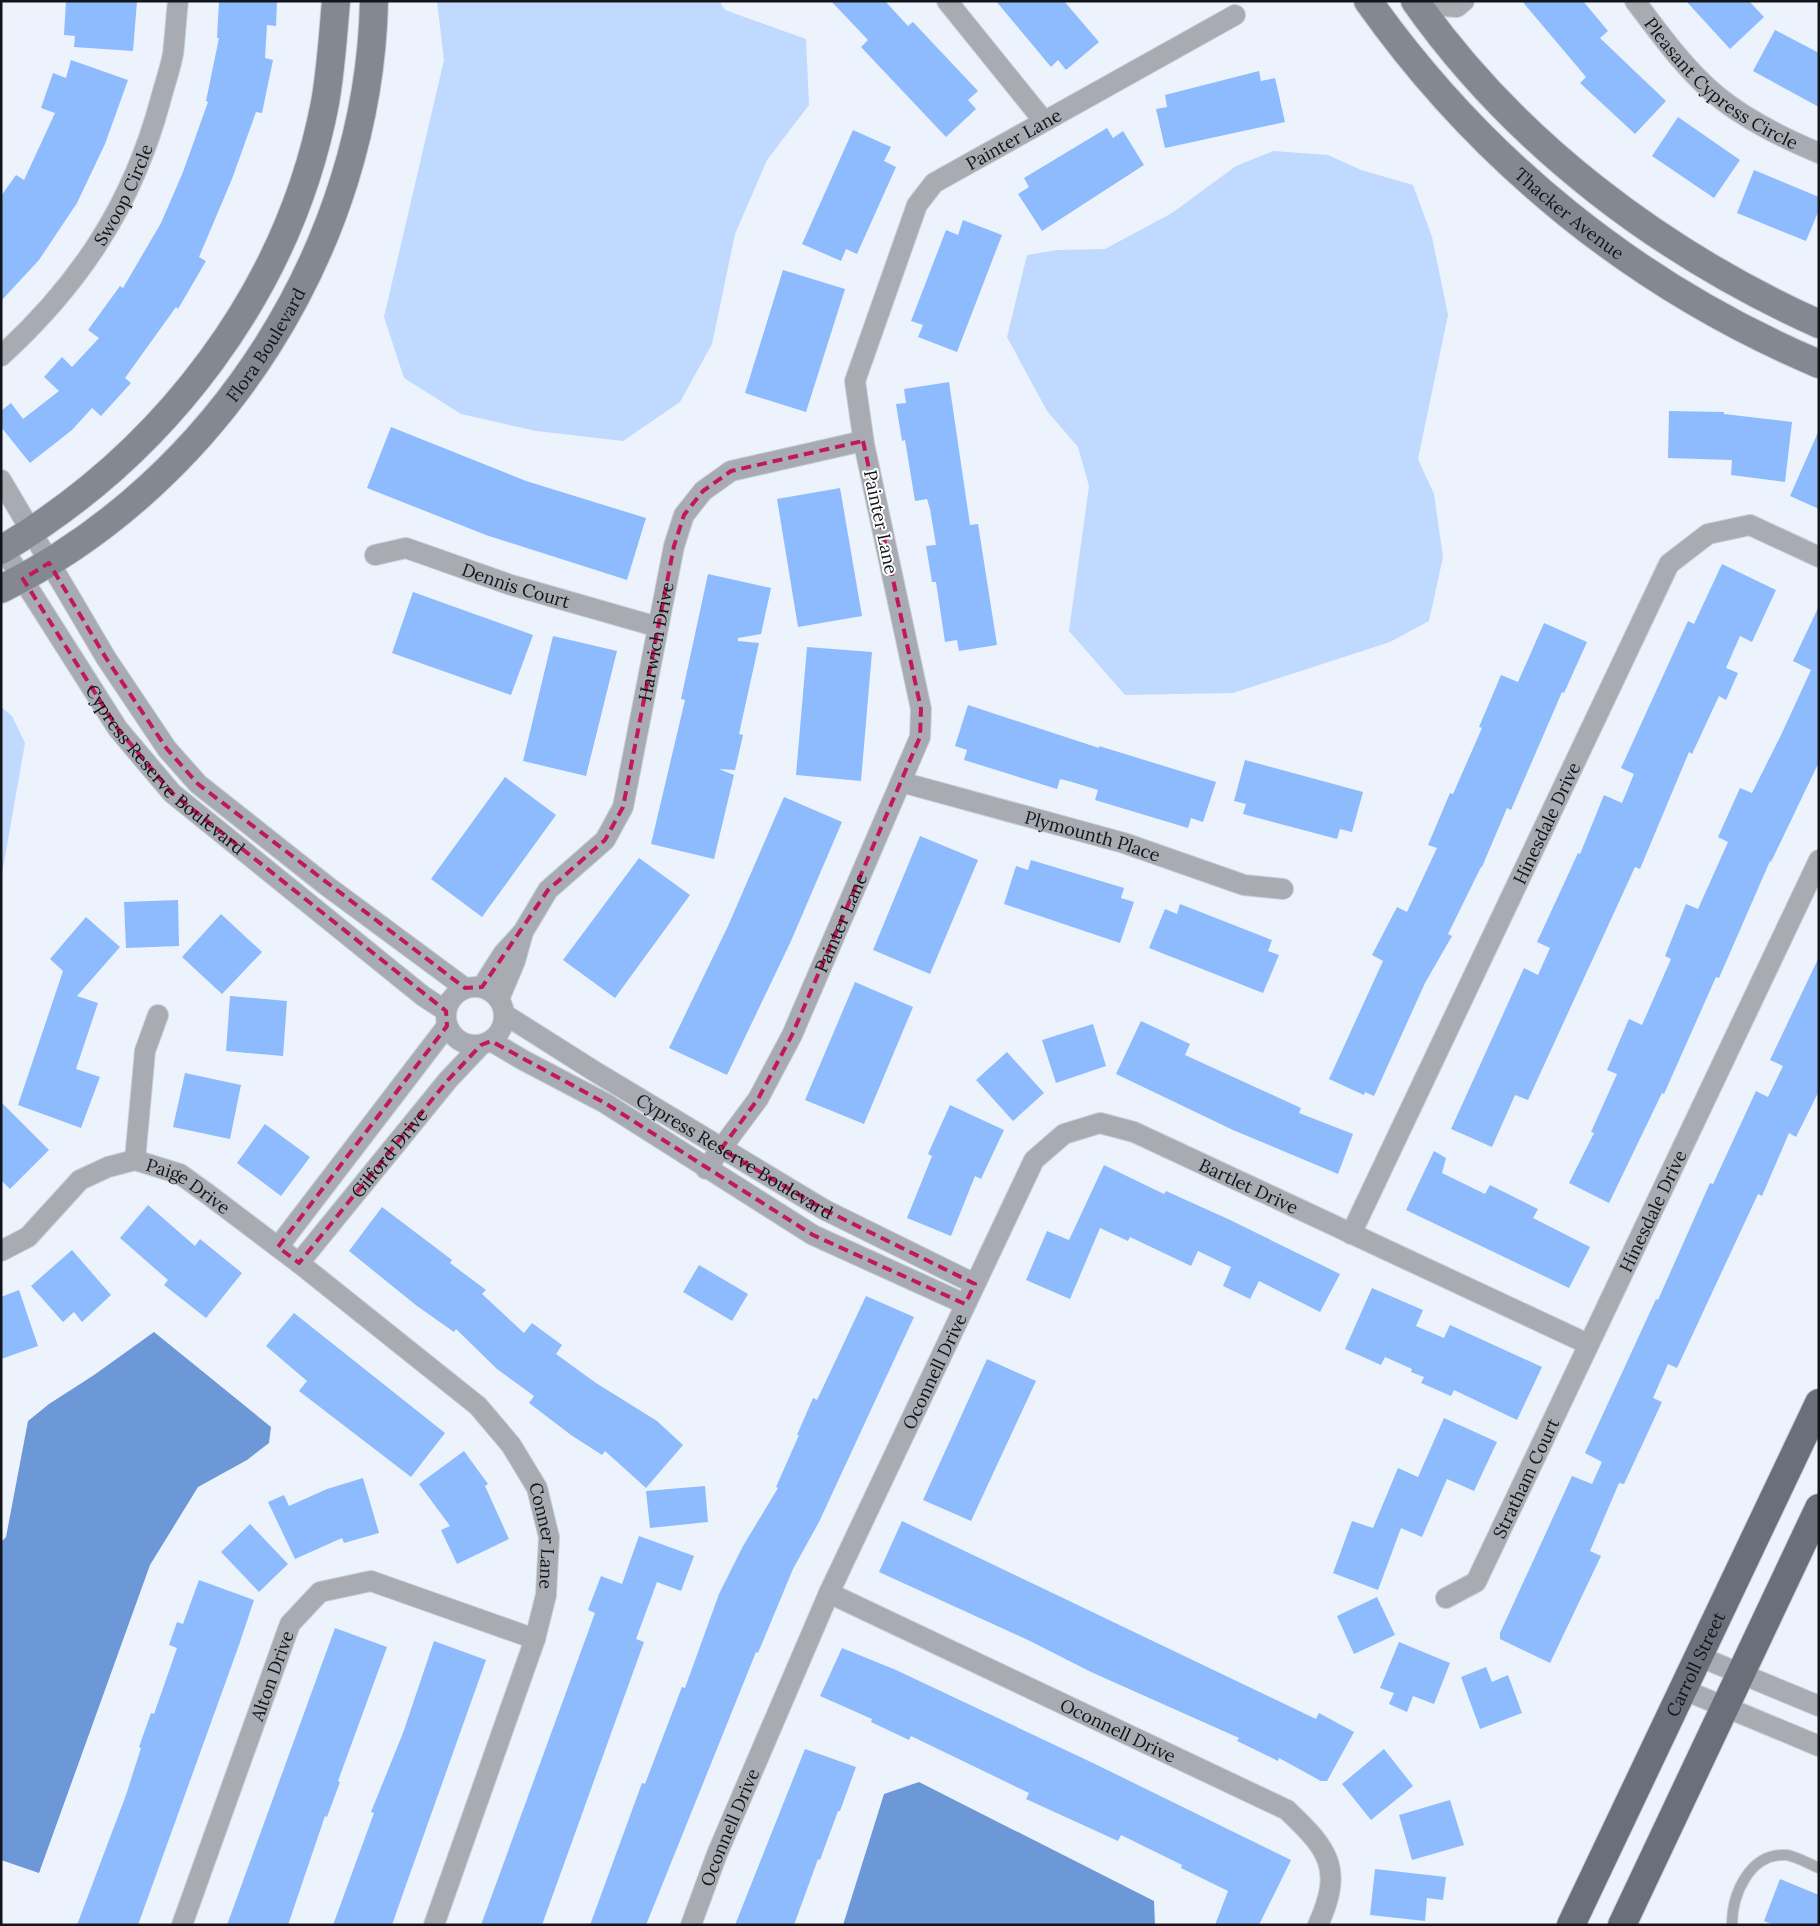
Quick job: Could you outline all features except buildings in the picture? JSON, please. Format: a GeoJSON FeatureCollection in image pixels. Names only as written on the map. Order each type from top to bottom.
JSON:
{"type":"FeatureCollection","features":[{"type":"Feature","properties":{"kind":"main road","name":"Carroll Street"},"geometry":{"type":"LineString","coordinates":[[1570,1925],[1819,1403]]}},
{"type":"Feature","properties":{"kind":"main road"},"geometry":{"type":"LineString","coordinates":[[1622,1925],[1819,1508]]}},
{"type":"Feature","properties":{"kind":"street","name":"Swoop Circle"},"geometry":{"type":"LineString","coordinates":[[1,356],[30,330],[77,274],[109,227],[137,173],[154,122],[172,56],[178,1]]}},
{"type":"Feature","properties":{"kind":"street","name":"Flora Boulevard"},"geometry":{"type":"LineString","coordinates":[[2,548],[32,531],[70,504],[113,469],[158,426],[194,384],[241,316],[264,276],[295,207],[314,148],[325,103],[336,1]]}},
{"type":"Feature","properties":{"kind":"street","name":"Flora Boulevard"},"geometry":{"type":"LineString","coordinates":[[12,584],[90,536],[126,509],[190,448],[240,387],[296,296],[323,239],[348,168],[366,90],[374,1]]}},
{"type":"Feature","properties":{"kind":"street"},"geometry":{"type":"LineString","coordinates":[[947,1],[1043,120]]}},
{"type":"Feature","properties":{"kind":"street","name":"Thacker Avenue"},"geometry":{"type":"LineString","coordinates":[[1368,1],[1390,33],[1451,106],[1481,137],[1556,206],[1609,247],[1696,303],[1754,335],[1819,364]]}},
{"type":"Feature","properties":{"kind":"street"},"geometry":{"type":"LineString","coordinates":[[1390,33],[1423,4],[1457,6],[1464,1]]}},
{"type":"Feature","properties":{"kind":"street","name":"Pleasant Cypress Circle"},"geometry":{"type":"LineString","coordinates":[[1635,1],[1668,45],[1716,96],[1784,139],[1819,154]]}},
{"type":"Feature","properties":{"kind":"street","name":"Thacker Avenue"},"geometry":{"type":"LineString","coordinates":[[1423,4],[1472,74],[1543,145],[1620,209],[1709,268],[1779,306],[1819,324]]}},
{"type":"Feature","properties":{"kind":"street","name":"Painter Lane"},"geometry":{"type":"LineString","coordinates":[[706,1169],[758,1099],[792,1035],[920,737],[921,709],[863,441],[855,381],[866,345],[917,205],[934,183],[1043,120],[1235,16]]}},
{"type":"Feature","properties":{"kind":"street","name":"Harwich Drive"},"geometry":{"type":"LineString","coordinates":[[473,988],[523,932],[548,890],[605,840],[623,807],[658,627],[684,515],[703,491],[731,470],[863,441]]}},
{"type":"Feature","properties":{"kind":"street","name":"Cypress Reserve Boulevard"},"geometry":{"type":"LineString","coordinates":[[1,480],[32,531],[48,563],[106,658],[167,749],[198,784],[327,886],[473,988]]}},
{"type":"Feature","properties":{"kind":"street","name":"Hinesdale Drive"},"geometry":{"type":"LineString","coordinates":[[1350,1234],[1669,564],[1708,534],[1750,525],[1819,557]]}},
{"type":"Feature","properties":{"kind":"street","name":"Cypress Reserve Boulevard"},"geometry":{"type":"LineString","coordinates":[[2,548],[12,584],[81,673],[118,729],[172,793],[422,996],[446,1019]]}},
{"type":"Feature","properties":{"kind":"street","name":"Dennis Court"},"geometry":{"type":"LineString","coordinates":[[375,554],[406,548],[508,584],[658,627]]}},
{"type":"Feature","properties":{"kind":"street","name":"Cypress Reserve Boulevard"},"geometry":{"type":"LineString","coordinates":[[81,673],[106,658]]}},
{"type":"Feature","properties":{"kind":"street","name":"Plymounth Place"},"geometry":{"type":"LineString","coordinates":[[901,782],[1124,843],[1244,885],[1283,889]]}},
{"type":"Feature","properties":{"kind":"street","name":"Cypress Reserve Boulevard"},"geometry":{"type":"LineString","coordinates":[[256,861],[274,843]]}},
{"type":"Feature","properties":{"kind":"street","name":"Hinesdale Drive"},"geometry":{"type":"LineString","coordinates":[[1588,1344],[1819,860]]}},
{"type":"Feature","properties":{"kind":"street","name":"Harwich Drive"},"geometry":{"type":"LineString","coordinates":[[502,1006],[523,932]]}},
{"type":"Feature","properties":{"kind":"street"},"geometry":{"type":"LineString","coordinates":[[473,988],[491,992],[502,1006],[499,1033],[486,1043],[467,1045],[455,1038],[446,1019],[452,997],[473,988]]}},
{"type":"Feature","properties":{"kind":"street","name":"Cypress Reserve Boulevard"},"geometry":{"type":"LineString","coordinates":[[502,1006],[721,1149],[825,1210],[975,1284]]}},
{"type":"Feature","properties":{"kind":"street"},"geometry":{"type":"LineString","coordinates":[[135,1160],[144,1051],[158,1015]]}},
{"type":"Feature","properties":{"kind":"street","name":"Gilford Drive"},"geometry":{"type":"LineString","coordinates":[[278,1247],[446,1019]]}},
{"type":"Feature","properties":{"kind":"street","name":"Cypress Reserve Boulevard"},"geometry":{"type":"LineString","coordinates":[[486,1043],[605,1103],[706,1169],[813,1235],[965,1304]]}},
{"type":"Feature","properties":{"kind":"street","name":"Gilford Drive"},"geometry":{"type":"LineString","coordinates":[[299,1263],[448,1080],[486,1043]]}},
{"type":"Feature","properties":{"kind":"street","name":"Bartlet Drive"},"geometry":{"type":"LineString","coordinates":[[975,1284],[1034,1160],[1064,1134],[1100,1123],[1134,1132],[1588,1344]]}},
{"type":"Feature","properties":{"kind":"street","name":"Paige Drive"},"geometry":{"type":"LineString","coordinates":[[1,1251],[28,1237],[80,1180],[108,1167],[135,1160],[180,1174],[299,1263]]}},
{"type":"Feature","properties":{"kind":"street","name":"Conner Lane"},"geometry":{"type":"LineString","coordinates":[[299,1263],[478,1406],[511,1444],[537,1488],[549,1537],[546,1595],[535,1639],[434,1925]]}},
{"type":"Feature","properties":{"kind":"street","name":"Oconnell Drive"},"geometry":{"type":"LineString","coordinates":[[691,1925],[717,1854],[829,1594],[975,1284]]}},
{"type":"Feature","properties":{"kind":"street","name":"Stratham Court"},"geometry":{"type":"LineString","coordinates":[[1446,1598],[1476,1582],[1588,1344]]}},
{"type":"Feature","properties":{"kind":"street","name":"Alton Drive"},"geometry":{"type":"LineString","coordinates":[[182,1925],[290,1624],[320,1592],[370,1581],[535,1639]]}},
{"type":"Feature","properties":{"kind":"street","name":"Oconnell Drive"},"geometry":{"type":"LineString","coordinates":[[829,1594],[1287,1810],[1317,1839],[1332,1870],[1328,1903],[1318,1925]]}},
{"type":"Feature","properties":{"kind":"street"},"geometry":{"type":"LineString","coordinates":[[1698,1656],[1819,1706]]}},
{"type":"Feature","properties":{"kind":"street"},"geometry":{"type":"LineString","coordinates":[[1682,1689],[1819,1746]]}},
{"type":"Feature","properties":{"kind":"lane"},"geometry":{"type":"LineString","coordinates":[[1732,1925],[1732,1907],[1746,1875],[1764,1858],[1786,1855],[1819,1868]]}},
{"type":"Feature","properties":{"kind":"highlighted area"},"geometry":{"type":"Polygon","coordinates":[[[863,441],[921,709],[920,737],[792,1035],[758,1099],[721,1149],[825,1210],[975,1284],[965,1304],[813,1235],[605,1103],[491,1041],[481,1045],[448,1080],[299,1263],[278,1247],[447,1026],[446,1011],[172,793],[118,729],[23,579],[49,563],[106,658],[167,749],[198,784],[465,988],[482,987],[548,890],[605,840],[623,807],[674,546],[684,515],[703,491],[731,471],[863,441]]]}},
{"type":"Feature","properties":{"kind":"shaded area"},"geometry":{"type":"Polygon","coordinates":[[[437,1],[719,1],[725,10],[806,39],[809,105],[767,160],[735,234],[712,344],[680,402],[623,441],[536,431],[461,414],[404,378],[384,317],[444,60],[437,1]]]}},
{"type":"Feature","properties":{"kind":"shaded area"},"geometry":{"type":"Polygon","coordinates":[[[1273,151],[1328,155],[1361,170],[1413,185],[1432,237],[1448,315],[1418,459],[1434,494],[1443,557],[1429,621],[1390,642],[1233,693],[1125,695],[1069,631],[1089,486],[1078,447],[1047,411],[1007,337],[1027,255],[1057,250],[1105,249],[1172,213],[1236,166],[1273,151]]]}},
{"type":"Feature","properties":{"kind":"shaded area"},"geometry":{"type":"Polygon","coordinates":[[[1,707],[12,716],[25,743],[1,880],[1,707]]]}},
{"type":"Feature","properties":{"kind":"water"},"geometry":{"type":"Polygon","coordinates":[[[154,1332],[271,1427],[269,1443],[247,1460],[198,1487],[150,1565],[39,1873],[1,1860],[1,1542],[6,1537],[28,1421],[49,1404],[94,1375],[154,1332]]]}},
{"type":"Feature","properties":{"kind":"water"},"geometry":{"type":"Polygon","coordinates":[[[919,1782],[1154,1901],[1155,1925],[843,1925],[884,1794],[919,1782]]]}}]}
